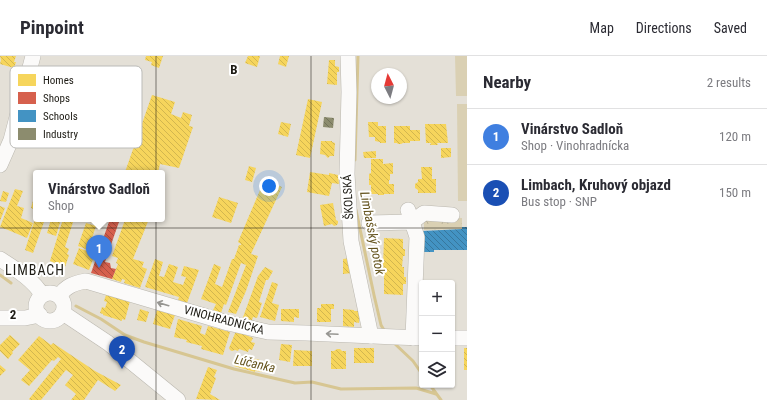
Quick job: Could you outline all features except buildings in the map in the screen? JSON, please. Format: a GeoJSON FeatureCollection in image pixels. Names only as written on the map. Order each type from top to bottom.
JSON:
{"type":"FeatureCollection","features":[{"type":"Feature","properties":{"kind":"street"},"geometry":{"type":"LineString","coordinates":[[30,66],[33,56]]}},
{"type":"Feature","properties":{"kind":"street","name":"ŠKOLSKÁ"},"geometry":{"type":"LineString","coordinates":[[348,56],[349,92],[347,174],[351,241],[382,337]]}},
{"type":"Feature","properties":{"kind":"street"},"geometry":{"type":"LineString","coordinates":[[0,165],[10,142]]}},
{"type":"Feature","properties":{"kind":"street","name":"ŠKOLSKÁ"},"geometry":{"type":"LineString","coordinates":[[368,223],[424,213],[452,215]]}},
{"type":"Feature","properties":{"kind":"street"},"geometry":{"type":"LineString","coordinates":[[410,216],[417,237],[418,338]]}},
{"type":"Feature","properties":{"kind":"street"},"geometry":{"type":"LineString","coordinates":[[0,259],[14,268],[39,290],[42,295]]}},
{"type":"Feature","properties":{"kind":"street","name":"VINOHRADNÍCKA"},"geometry":{"type":"LineString","coordinates":[[60,296],[69,286],[86,281],[228,323],[268,332],[418,338]]}},
{"type":"Feature","properties":{"kind":"street"},"geometry":{"type":"LineString","coordinates":[[51,293],[60,296],[63,300],[64,309],[63,313],[56,320],[47,320],[37,312],[37,303],[42,295],[51,293]]}},
{"type":"Feature","properties":{"kind":"street"},"geometry":{"type":"LineString","coordinates":[[63,313],[123,355],[178,400]]}},
{"type":"Feature","properties":{"kind":"street"},"geometry":{"type":"LineString","coordinates":[[0,318],[25,318],[40,315]]}},
{"type":"Feature","properties":{"kind":"street"},"geometry":{"type":"LineString","coordinates":[[455,338],[467,338]]}},
{"type":"Feature","properties":{"kind":"green space"},"geometry":{"type":"Polygon","coordinates":[[[455,56],[467,56],[467,96],[456,96],[455,56]]]}},
{"type":"Feature","properties":{"kind":"green space"},"geometry":{"type":"Polygon","coordinates":[[[457,104],[467,104],[467,201],[458,201],[457,104]]]}},
{"type":"Feature","properties":{"kind":"green space"},"geometry":{"type":"Polygon","coordinates":[[[428,217],[462,218],[462,229],[424,230],[424,222],[428,217]]]}},
{"type":"Feature","properties":{"kind":"waterway","name":"Limbašský potok"},"geometry":{"type":"LineString","coordinates":[[355,160],[358,56]]}},
{"type":"Feature","properties":{"kind":"waterway","name":"Limbašský potok"},"geometry":{"type":"LineString","coordinates":[[356,210],[381,325],[385,332]]}},
{"type":"Feature","properties":{"kind":"waterway","name":"Lúčanka"},"geometry":{"type":"LineString","coordinates":[[0,275],[11,283]]}},
{"type":"Feature","properties":{"kind":"waterway","name":"Lúčanka"},"geometry":{"type":"LineString","coordinates":[[76,306],[101,319],[125,335],[234,369],[295,383],[312,382],[341,389],[416,388],[436,394],[434,391]]}},
{"type":"Feature","properties":{"kind":"waterway","name":"Limbašský potok"},"geometry":{"type":"LineString","coordinates":[[394,343],[413,361],[419,370]]}},
{"type":"Feature","properties":{"kind":"waterway","name":"Limbašský potok"},"geometry":{"type":"LineString","coordinates":[[432,388],[441,400]]}},
{"type":"Feature","properties":{"kind":"place","name":"Vinárstvo Sadloň"},"geometry":{"type":"Point","coordinates":[99,268]}},
{"type":"Feature","properties":{"kind":"place","name":"Limbach, Kruhový objazd"},"geometry":{"type":"Point","coordinates":[122,369]}},
{"type":"Feature","properties":{"kind":"district","name":"LIMBACH"},"geometry":{"type":"Point","coordinates":[35,270]}}]}
